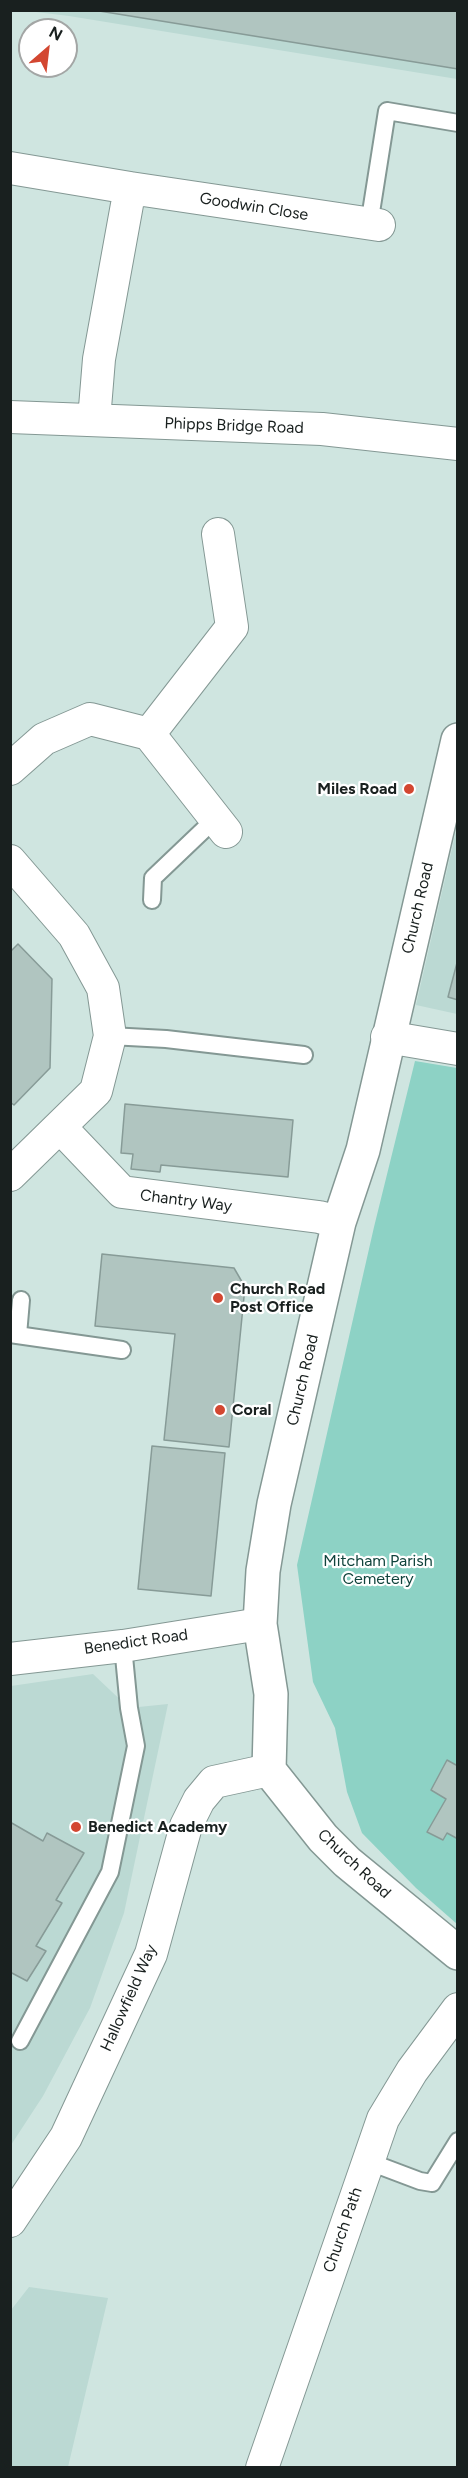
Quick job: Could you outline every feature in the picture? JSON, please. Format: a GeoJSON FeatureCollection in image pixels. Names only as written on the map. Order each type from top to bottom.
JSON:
{"type":"FeatureCollection","features":[{"type":"Feature","properties":{"kind":"street","name":"Goodwin Close"},"geometry":{"type":"LineString","coordinates":[[10,168],[374,225]]}},
{"type":"Feature","properties":{"kind":"street"},"geometry":{"type":"LineString","coordinates":[[94,420],[99,359],[130,188]]}},
{"type":"Feature","properties":{"kind":"street","name":"Phipps Bridge Road"},"geometry":{"type":"LineString","coordinates":[[10,417],[322,429],[458,444]]}},
{"type":"Feature","properties":{"kind":"street"},"geometry":{"type":"LineString","coordinates":[[149,734],[231,627],[218,534]]}},
{"type":"Feature","properties":{"kind":"street"},"geometry":{"type":"LineString","coordinates":[[13,762],[44,739],[90,719],[149,734],[221,825]]}},
{"type":"Feature","properties":{"kind":"street","name":"Church Road"},"geometry":{"type":"LineString","coordinates":[[458,740],[387,1037],[363,1150],[339,1222],[274,1503],[263,1571],[260,1624],[271,1694],[268,1770],[323,1838],[347,1862],[458,1953]]}},
{"type":"Feature","properties":{"kind":"street"},"geometry":{"type":"LineString","coordinates":[[10,861],[74,935],[103,988],[110,1036],[96,1091],[10,1175]]}},
{"type":"Feature","properties":{"kind":"street"},"geometry":{"type":"LineString","coordinates":[[387,1037],[458,1049]]}},
{"type":"Feature","properties":{"kind":"street","name":"Chantry Way"},"geometry":{"type":"LineString","coordinates":[[60,1126],[122,1192],[319,1217],[339,1222]]}},
{"type":"Feature","properties":{"kind":"street","name":"Benedict Road"},"geometry":{"type":"LineString","coordinates":[[10,1659],[123,1646],[260,1624]]}},
{"type":"Feature","properties":{"kind":"street","name":"Hallowfield Way"},"geometry":{"type":"LineString","coordinates":[[10,2221],[66,2137],[151,1954],[186,1826],[199,1800],[214,1782],[268,1770]]}},
{"type":"Feature","properties":{"kind":"street","name":"Church Path"},"geometry":{"type":"LineString","coordinates":[[262,2468],[383,2119],[412,2071],[458,2009]]}},
{"type":"Feature","properties":{"kind":"lane"},"geometry":{"type":"LineString","coordinates":[[374,225],[387,111],[458,123]]}},
{"type":"Feature","properties":{"kind":"lane"},"geometry":{"type":"LineString","coordinates":[[153,900],[153,878],[221,825]]}},
{"type":"Feature","properties":{"kind":"lane"},"geometry":{"type":"LineString","coordinates":[[110,1036],[166,1039],[304,1054]]}},
{"type":"Feature","properties":{"kind":"lane"},"geometry":{"type":"LineString","coordinates":[[21,1300],[14,1335],[122,1350]]}},
{"type":"Feature","properties":{"kind":"lane"},"geometry":{"type":"LineString","coordinates":[[20,2041],[110,1872],[136,1746],[129,1708],[123,1646]]}},
{"type":"Feature","properties":{"kind":"lane"},"geometry":{"type":"LineString","coordinates":[[367,2161],[420,2181],[432,2183],[458,2141]]}},
{"type":"Feature","properties":{"kind":"shaded area"},"geometry":{"type":"Polygon","coordinates":[[[28,11],[457,11],[457,79],[69,16],[28,11]]]}},
{"type":"Feature","properties":{"kind":"shaded area"},"geometry":{"type":"Polygon","coordinates":[[[457,827],[457,1014],[416,1005],[457,827]]]}},
{"type":"Feature","properties":{"kind":"shaded area","name":"Benedict Academy"},"geometry":{"type":"Polygon","coordinates":[[[93,1674],[129,1708],[168,1704],[124,1913],[90,2008],[43,2096],[11,2145],[11,1686],[93,1674]]]}},
{"type":"Feature","properties":{"kind":"shaded area"},"geometry":{"type":"Polygon","coordinates":[[[29,2287],[108,2298],[68,2467],[11,2467],[11,2310],[29,2287]]]}},
{"type":"Feature","properties":{"kind":"green space","name":"Mitcham Parish Cemetery"},"geometry":{"type":"Polygon","coordinates":[[[415,1061],[457,1068],[457,1924],[416,1888],[362,1833],[347,1792],[335,1728],[313,1682],[297,1565],[374,1227],[415,1061]]]}},
{"type":"Feature","properties":{"kind":"building"},"geometry":{"type":"Polygon","coordinates":[[[93,10],[458,10],[458,69],[93,10]]]}},
{"type":"Feature","properties":{"kind":"building"},"geometry":{"type":"Polygon","coordinates":[[[18,944],[52,979],[50,1068],[14,1105],[10,1102],[10,952],[18,944]]]}},
{"type":"Feature","properties":{"kind":"building"},"geometry":{"type":"Polygon","coordinates":[[[458,959],[458,1000],[448,997],[458,959]]]}},
{"type":"Feature","properties":{"kind":"building"},"geometry":{"type":"Polygon","coordinates":[[[125,1104],[293,1120],[288,1177],[161,1165],[160,1172],[131,1169],[133,1154],[121,1153],[125,1104]]]}},
{"type":"Feature","properties":{"kind":"building"},"geometry":{"type":"Polygon","coordinates":[[[102,1254],[234,1268],[245,1287],[229,1447],[164,1440],[175,1334],[95,1326],[102,1254]]]}},
{"type":"Feature","properties":{"kind":"building"},"geometry":{"type":"Polygon","coordinates":[[[152,1446],[225,1453],[211,1596],[138,1589],[152,1446]]]}},
{"type":"Feature","properties":{"kind":"building"},"geometry":{"type":"Polygon","coordinates":[[[447,1760],[456,1765],[458,1763],[458,1839],[447,1833],[443,1840],[427,1832],[446,1799],[431,1790],[447,1760]]]}},
{"type":"Feature","properties":{"kind":"building"},"geometry":{"type":"Polygon","coordinates":[[[10,1822],[43,1841],[47,1833],[84,1853],[56,1900],[62,1903],[36,1946],[46,1951],[27,1981],[10,1972],[10,1822]]]}},
{"type":"Feature","properties":{"kind":"place","name":"Miles Road"},"geometry":{"type":"Point","coordinates":[409,789]}},
{"type":"Feature","properties":{"kind":"place","name":"Church Road Post Office"},"geometry":{"type":"Point","coordinates":[218,1298]}},
{"type":"Feature","properties":{"kind":"place","name":"Coral"},"geometry":{"type":"Point","coordinates":[220,1410]}},
{"type":"Feature","properties":{"kind":"place","name":"Benedict Academy"},"geometry":{"type":"Point","coordinates":[76,1827]}}]}
